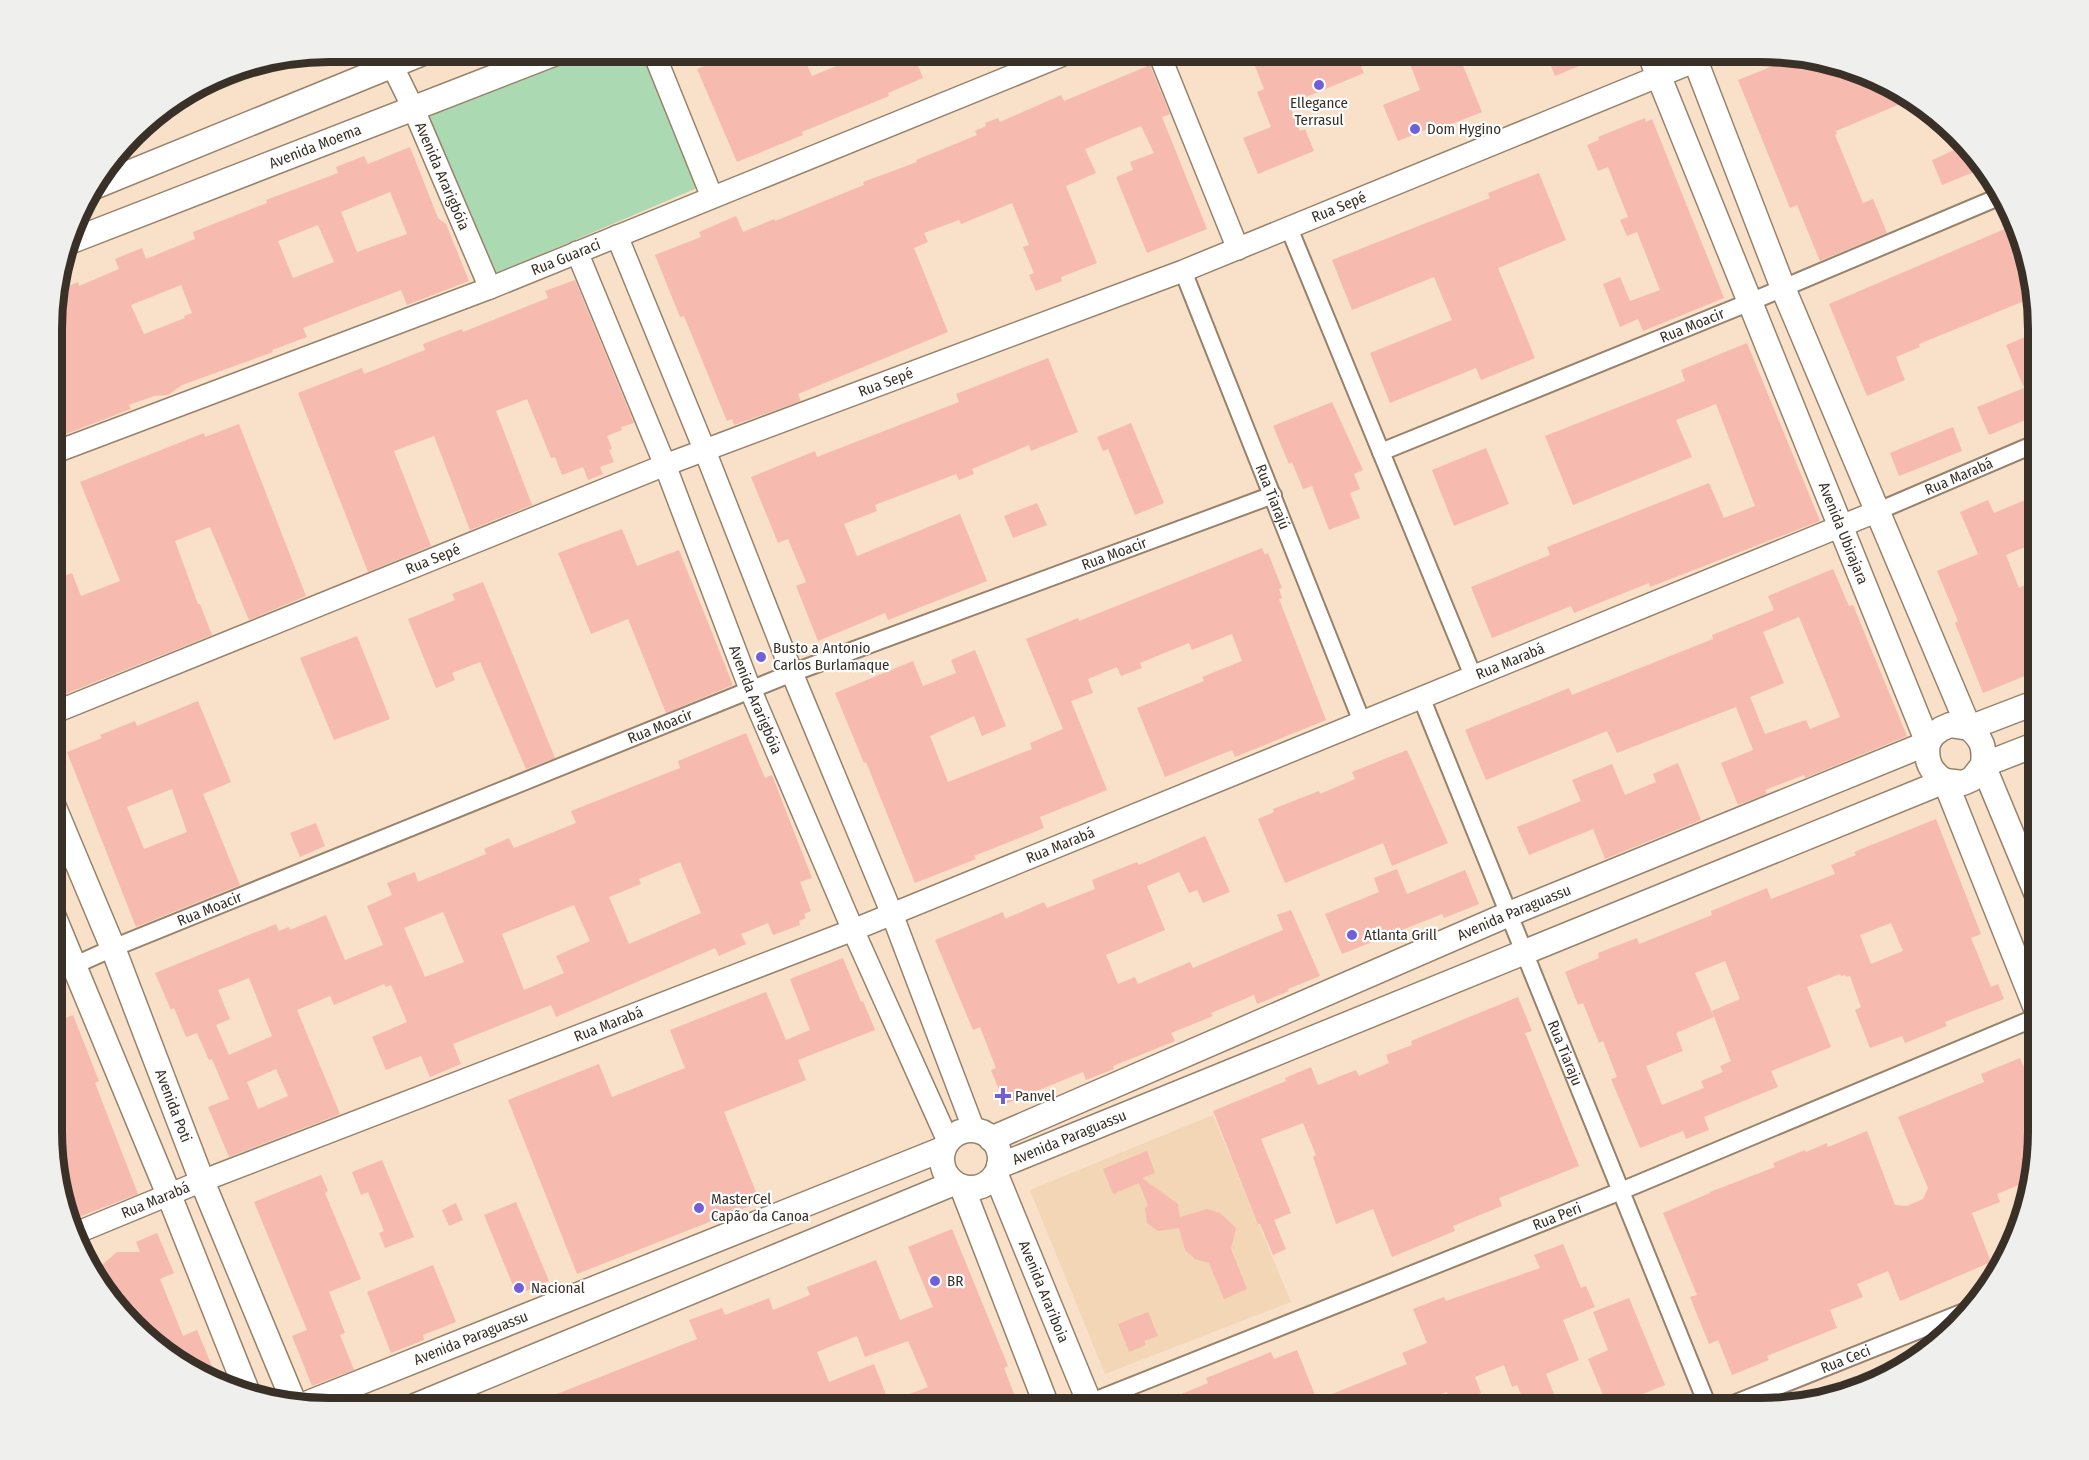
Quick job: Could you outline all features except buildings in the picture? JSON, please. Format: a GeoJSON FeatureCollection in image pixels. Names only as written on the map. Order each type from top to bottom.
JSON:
{"type":"FeatureCollection","features":[{"type":"Feature","properties":{"kind":"main road"},"geometry":{"type":"LineString","coordinates":[[105,182],[400,62]]}},
{"type":"Feature","properties":{"kind":"main road","name":"Avenida Moema"},"geometry":{"type":"LineString","coordinates":[[78,239],[534,62]]}},
{"type":"Feature","properties":{"kind":"main road","name":"Avenida Ubirajara"},"geometry":{"type":"LineString","coordinates":[[1653,62],[1928,743],[1926,752],[1931,770],[1945,781],[2028,988]]}},
{"type":"Feature","properties":{"kind":"main road"},"geometry":{"type":"LineString","coordinates":[[1704,62],[1783,288],[1969,728],[1980,737],[1985,750],[1983,765],[2028,873]]}},
{"type":"Feature","properties":{"kind":"main road","name":"Avenida Paraguassu"},"geometry":{"type":"LineString","coordinates":[[983,1135],[1509,914],[1928,743],[1933,735],[1950,725],[1969,728],[2028,705]]}},
{"type":"Feature","properties":{"kind":"main road","name":"Avenida Paraguassu"},"geometry":{"type":"LineString","coordinates":[[998,1170],[1945,781],[1954,783],[1972,779],[1983,765],[2028,748]]}},
{"type":"Feature","properties":{"kind":"main road","name":"Avenida Poti"},"geometry":{"type":"LineString","coordinates":[[62,826],[113,948],[202,1181],[291,1395]]}},
{"type":"Feature","properties":{"kind":"main road"},"geometry":{"type":"LineString","coordinates":[[62,935],[244,1384]]}},
{"type":"Feature","properties":{"kind":"main road"},"geometry":{"type":"LineString","coordinates":[[435,1398],[958,1185],[981,1187],[989,1182],[998,1170],[997,1147],[983,1135],[964,1131],[955,1134],[946,1145],[941,1158],[943,1168],[947,1176],[958,1185],[1044,1398]]}},
{"type":"Feature","properties":{"kind":"main road","name":"Avenida Paraguassu"},"geometry":{"type":"LineString","coordinates":[[321,1398],[946,1145]]}},
{"type":"Feature","properties":{"kind":"main road","name":"Avenida Arariboia"},"geometry":{"type":"LineString","coordinates":[[998,1170],[1082,1398]]}},
{"type":"Feature","properties":{"kind":"street"},"geometry":{"type":"LineString","coordinates":[[657,62],[712,197]]}},
{"type":"Feature","properties":{"kind":"street","name":"Rua Guaraci"},"geometry":{"type":"LineString","coordinates":[[62,450],[490,288],[1046,62]]}},
{"type":"Feature","properties":{"kind":"street"},"geometry":{"type":"LineString","coordinates":[[1162,62],[1238,249]]}},
{"type":"Feature","properties":{"kind":"street","name":"Rua Sepé"},"geometry":{"type":"LineString","coordinates":[[62,709],[665,465],[1184,271],[1687,62]]}},
{"type":"Feature","properties":{"kind":"street","name":"Avenida Ararigbóia"},"geometry":{"type":"LineString","coordinates":[[392,65],[414,110],[490,288]]}},
{"type":"Feature","properties":{"kind":"street","name":"Rua Moacir"},"geometry":{"type":"LineString","coordinates":[[1381,452],[1750,302],[1994,199]]}},
{"type":"Feature","properties":{"kind":"street"},"geometry":{"type":"LineString","coordinates":[[1289,228],[1473,676]]}},
{"type":"Feature","properties":{"kind":"street"},"geometry":{"type":"LineString","coordinates":[[616,237],[705,451],[792,673],[983,1135]]}},
{"type":"Feature","properties":{"kind":"street","name":"Avenida Ararigbóia"},"geometry":{"type":"LineString","coordinates":[[577,252],[665,465],[750,689],[946,1145]]}},
{"type":"Feature","properties":{"kind":"street","name":"Rua Tiarajú"},"geometry":{"type":"LineString","coordinates":[[1184,271],[1362,722]]}},
{"type":"Feature","properties":{"kind":"street","name":"Rua Marabá"},"geometry":{"type":"LineString","coordinates":[[81,1231],[202,1181],[853,930],[1841,527],[2028,447]]}},
{"type":"Feature","properties":{"kind":"street","name":"Rua Moacir"},"geometry":{"type":"LineString","coordinates":[[62,971],[113,948],[750,689],[1273,495]]}},
{"type":"Feature","properties":{"kind":"street","name":"Rua Tiaraju"},"geometry":{"type":"LineString","coordinates":[[1421,697],[1705,1398]]}},
{"type":"Feature","properties":{"kind":"street","name":"Rua Peri"},"geometry":{"type":"LineString","coordinates":[[1107,1398],[1621,1191],[2028,1021]]}},
{"type":"Feature","properties":{"kind":"street","name":"Rua Ceci"},"geometry":{"type":"LineString","coordinates":[[1748,1398],[1952,1317]]}},
{"type":"Feature","properties":{"kind":"shaded area"},"geometry":{"type":"Polygon","coordinates":[[[1213,1115],[1291,1302],[1105,1374],[1030,1190],[1213,1115]]]}},
{"type":"Feature","properties":{"kind":"green space"},"geometry":{"type":"Polygon","coordinates":[[[555,62],[647,62],[697,188],[495,274],[429,116],[555,62]]]}},
{"type":"Feature","properties":{"kind":"sand"},"geometry":{"type":"Polygon","coordinates":[[[283,66],[185,103],[227,82],[283,66]]]}},
{"type":"Feature","properties":{"kind":"place","name":"Ellegance Terrasul"},"geometry":{"type":"Point","coordinates":[1319,85]}},
{"type":"Feature","properties":{"kind":"place","name":"Dom Hygino"},"geometry":{"type":"Point","coordinates":[1415,129]}},
{"type":"Feature","properties":{"kind":"place","name":"Busto a Antonio Carlos Burlamaque"},"geometry":{"type":"Point","coordinates":[761,657]}},
{"type":"Feature","properties":{"kind":"place","name":"Atlanta Grill"},"geometry":{"type":"Point","coordinates":[1352,935]}},
{"type":"Feature","properties":{"kind":"place","name":"Panvel"},"geometry":{"type":"Point","coordinates":[1003,1096]}},
{"type":"Feature","properties":{"kind":"place","name":"MasterCel Capão da Canoa"},"geometry":{"type":"Point","coordinates":[699,1208]}},
{"type":"Feature","properties":{"kind":"place","name":"BR"},"geometry":{"type":"Point","coordinates":[935,1281]}},
{"type":"Feature","properties":{"kind":"place","name":"Nacional"},"geometry":{"type":"Point","coordinates":[519,1288]}}]}
